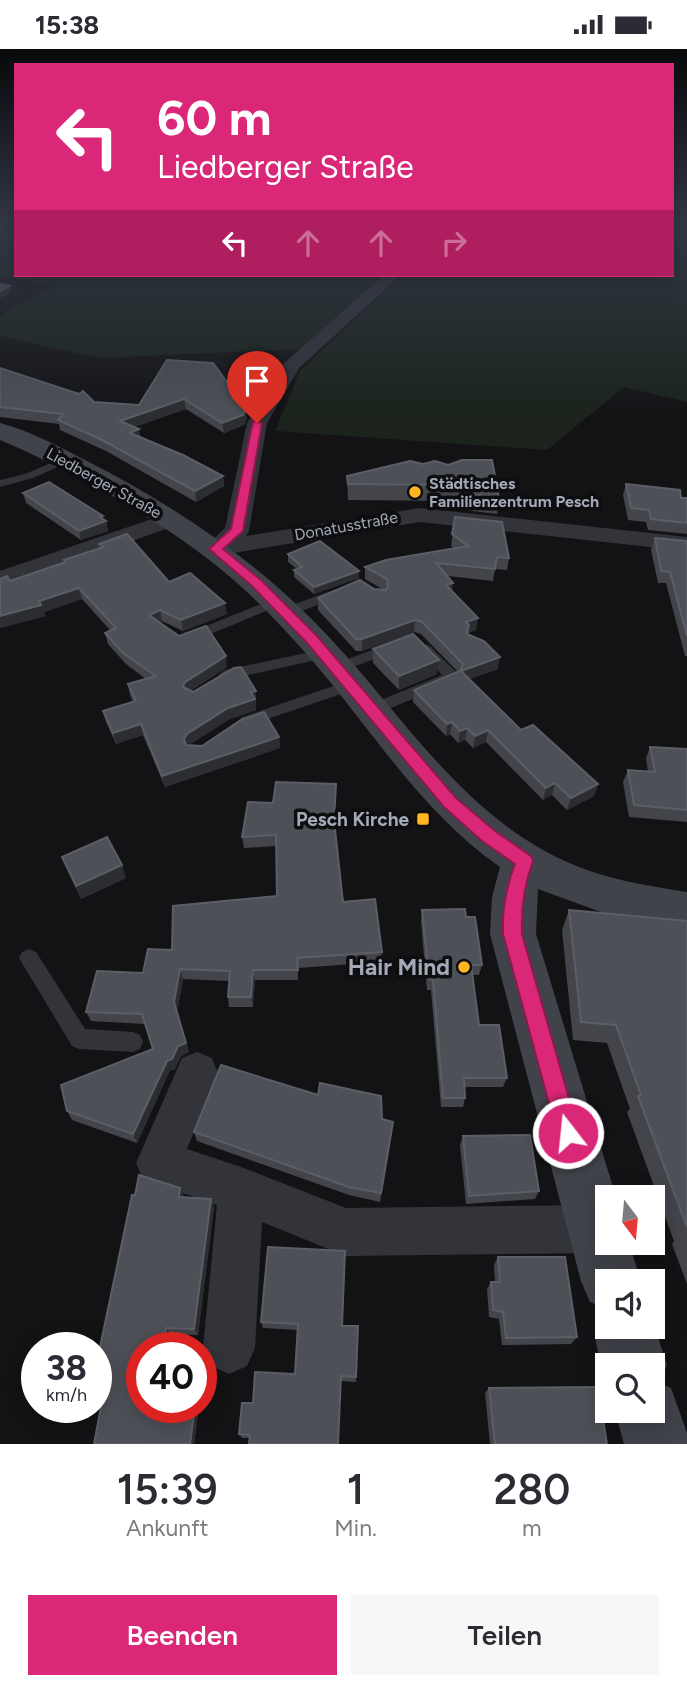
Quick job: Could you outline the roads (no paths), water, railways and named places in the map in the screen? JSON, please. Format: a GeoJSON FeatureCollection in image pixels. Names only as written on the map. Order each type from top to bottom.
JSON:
{"type":"FeatureCollection","features":[{"type":"Feature","properties":{"kind":"main road","name":"Liedberger Straße"},"geometry":{"type":"LineString","coordinates":[[2,434],[67,460],[215,549],[281,607],[450,802],[488,836],[524,861],[591,889],[644,904],[687,911]]}},
{"type":"Feature","properties":{"kind":"main road"},"geometry":{"type":"LineString","coordinates":[[524,861],[515,893],[513,934],[595,1225]]}},
{"type":"Feature","properties":{"kind":"main road"},"geometry":{"type":"LineString","coordinates":[[651,1423],[657,1444]]}},
{"type":"Feature","properties":{"kind":"street"},"geometry":{"type":"LineString","coordinates":[[215,549],[237,531],[257,423],[291,365],[379,287]]}},
{"type":"Feature","properties":{"kind":"street","name":"Donatusstraße"},"geometry":{"type":"LineString","coordinates":[[215,549],[392,518],[420,516],[687,544]]}},
{"type":"Feature","properties":{"kind":"street","name":"Liedberger Straße"},"geometry":{"type":"LineString","coordinates":[[0,580],[169,520]]}},
{"type":"Feature","properties":{"kind":"street"},"geometry":{"type":"LineString","coordinates":[[197,1073],[159,1163],[241,1191],[346,1232],[595,1229]]}},
{"type":"Feature","properties":{"kind":"street"},"geometry":{"type":"LineString","coordinates":[[229,1347],[241,1191]]}},
{"type":"Feature","properties":{"kind":"lane"},"geometry":{"type":"LineString","coordinates":[[0,484],[29,476],[67,460]]}},
{"type":"Feature","properties":{"kind":"lane"},"geometry":{"type":"LineString","coordinates":[[172,634],[182,640],[349,588]]}},
{"type":"Feature","properties":{"kind":"lane"},"geometry":{"type":"LineString","coordinates":[[212,684],[230,673],[346,679],[452,677],[409,641],[346,679],[236,725]]}},
{"type":"Feature","properties":{"kind":"lane"},"geometry":{"type":"LineString","coordinates":[[29,958],[79,1039],[133,1042]]}},
{"type":"Feature","properties":{"kind":"place","name":"Städtisches Familienzentrum Pesch"},"geometry":{"type":"Point","coordinates":[415,492]}},
{"type":"Feature","properties":{"kind":"place","name":"Pesch Kirche"},"geometry":{"type":"Point","coordinates":[423,819]}},
{"type":"Feature","properties":{"kind":"place","name":"Hair Mind"},"geometry":{"type":"Point","coordinates":[464,967]}}]}
